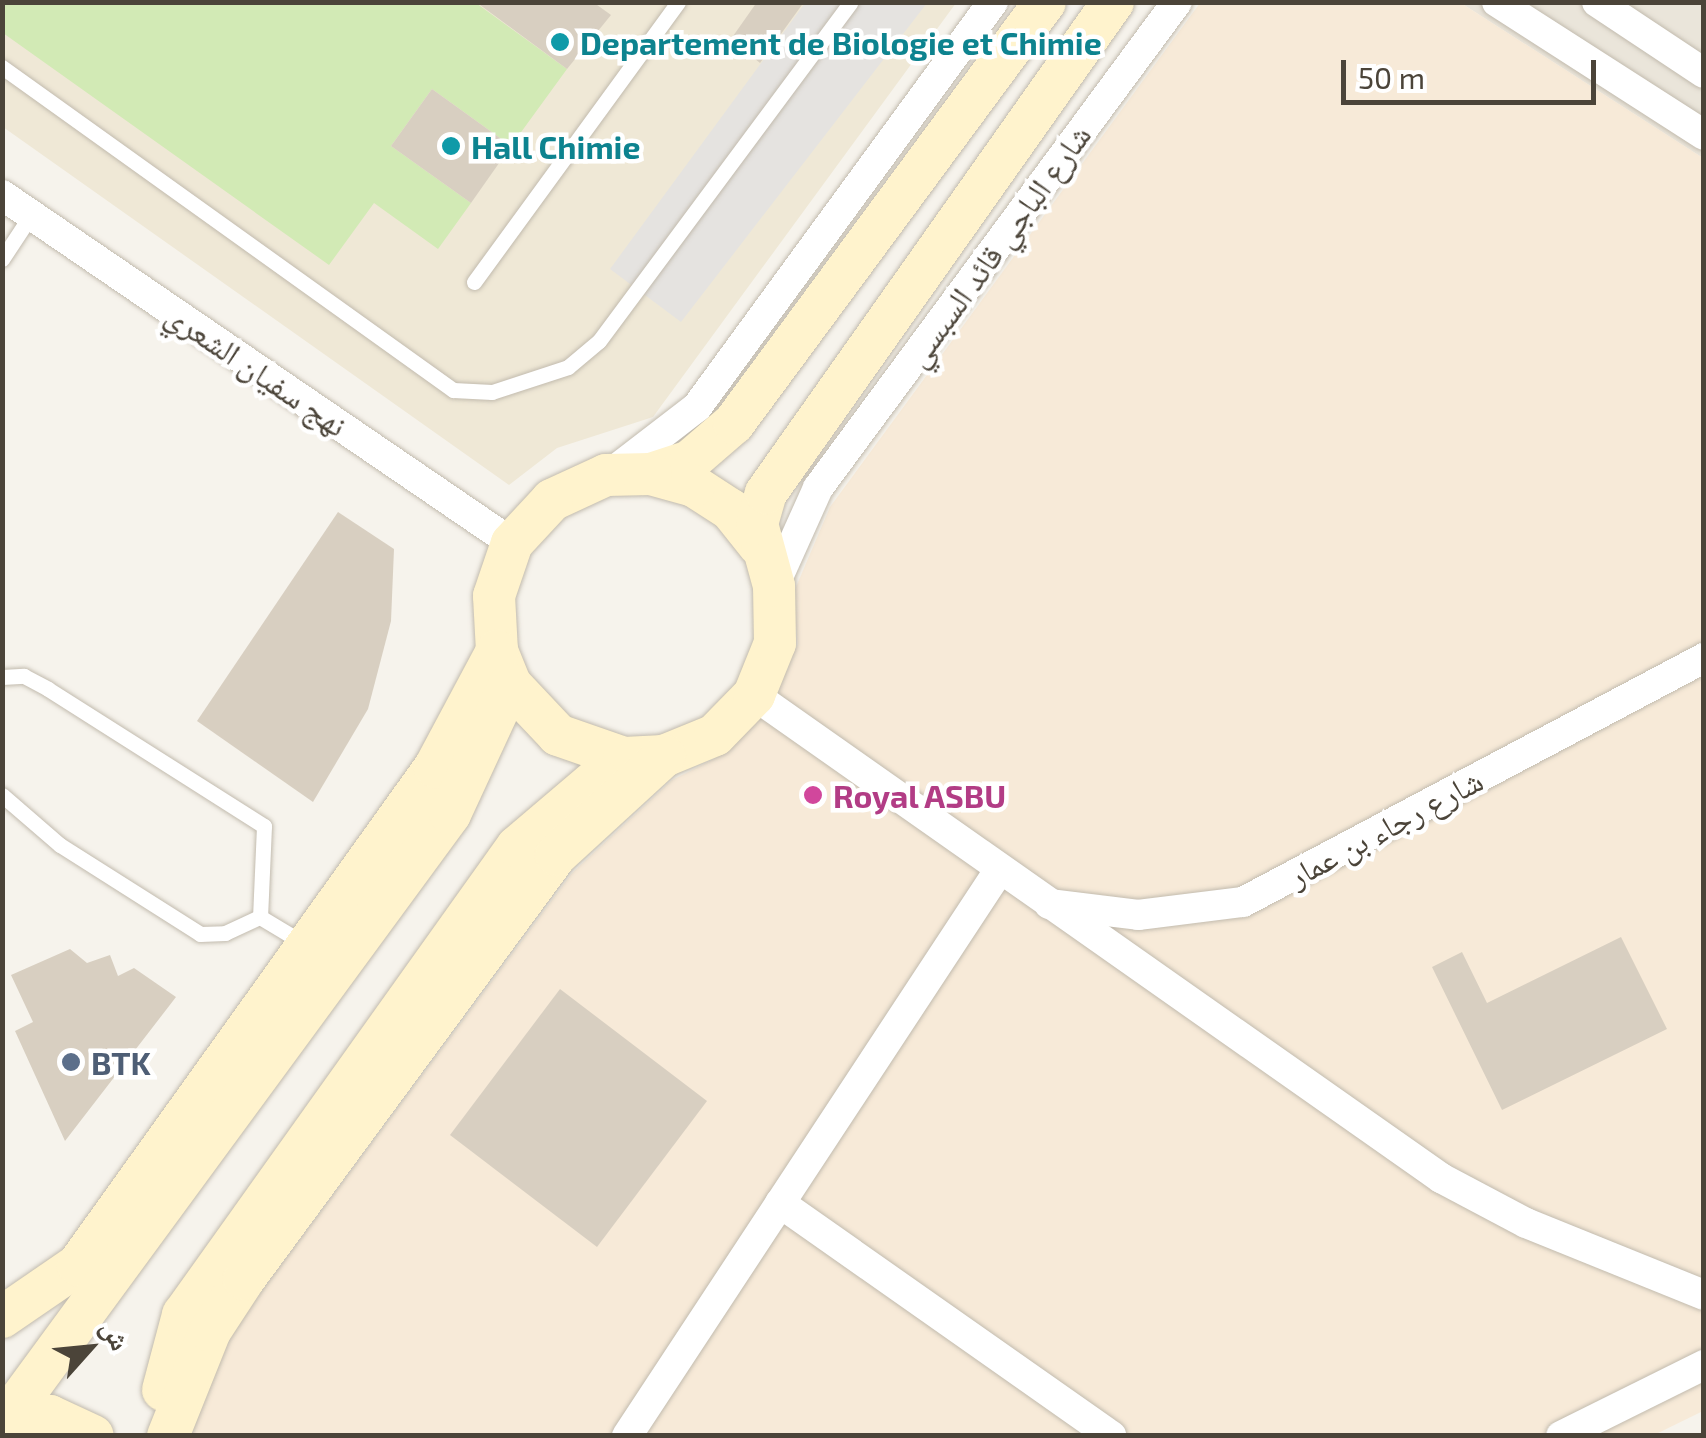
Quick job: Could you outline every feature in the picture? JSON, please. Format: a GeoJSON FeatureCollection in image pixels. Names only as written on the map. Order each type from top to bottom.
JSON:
{"type":"FeatureCollection","features":[{"type":"Feature","properties":{"kind":"street"},"geometry":{"type":"LineString","coordinates":[[93,1436],[7,1411],[450,814],[504,668],[494,596],[512,544],[552,500],[642,456],[697,406],[994,2]]}},
{"type":"Feature","properties":{"kind":"street"},"geometry":{"type":"LineString","coordinates":[[606,476],[651,474],[690,462],[734,423],[1045,2]]}},
{"type":"Feature","properties":{"kind":"street"},"geometry":{"type":"LineString","coordinates":[[759,545],[766,493],[785,457],[1113,2]]}},
{"type":"Feature","properties":{"kind":"street","name":"شارع الباجي قائد السبسي"},"geometry":{"type":"LineString","coordinates":[[774,586],[818,488],[1177,2]]}},
{"type":"Feature","properties":{"kind":"street"},"geometry":{"type":"LineString","coordinates":[[1496,2],[1693,128],[1704,92]]}},
{"type":"Feature","properties":{"kind":"street"},"geometry":{"type":"LineString","coordinates":[[1597,2],[1704,72]]}},
{"type":"Feature","properties":{"kind":"street","name":"نهج سفيان الشعري"},"geometry":{"type":"LineString","coordinates":[[2,195],[512,544]]}},
{"type":"Feature","properties":{"kind":"street"},"geometry":{"type":"LineString","coordinates":[[168,1436],[210,1331],[244,1280],[556,855],[644,757],[714,735],[754,696],[775,643],[774,586],[759,545],[731,510],[694,486],[651,474]]}},
{"type":"Feature","properties":{"kind":"street","name":"شارع رجاء بن عمار"},"geometry":{"type":"LineString","coordinates":[[1044,903],[1138,916],[1243,902],[1704,658]]}},
{"type":"Feature","properties":{"kind":"street"},"geometry":{"type":"LineString","coordinates":[[504,668],[558,736],[644,757]]}},
{"type":"Feature","properties":{"kind":"street"},"geometry":{"type":"LineString","coordinates":[[2,1317],[78,1265],[504,668]]}},
{"type":"Feature","properties":{"kind":"street"},"geometry":{"type":"LineString","coordinates":[[754,696],[998,872],[1441,1178],[1526,1224],[1704,1295]]}},
{"type":"Feature","properties":{"kind":"street"},"geometry":{"type":"LineString","coordinates":[[627,1436],[998,872]]}},
{"type":"Feature","properties":{"kind":"street"},"geometry":{"type":"LineString","coordinates":[[780,1203],[1110,1436]]}},
{"type":"Feature","properties":{"kind":"street"},"geometry":{"type":"LineString","coordinates":[[1561,1436],[1704,1365]]}},
{"type":"Feature","properties":{"kind":"lane"},"geometry":{"type":"LineString","coordinates":[[474,282],[678,2]]}},
{"type":"Feature","properties":{"kind":"lane"},"geometry":{"type":"LineString","coordinates":[[2,66],[453,390],[492,392],[568,367],[599,341],[850,2]]}},
{"type":"Feature","properties":{"kind":"lane"},"geometry":{"type":"LineString","coordinates":[[2,259],[31,215]]}},
{"type":"Feature","properties":{"kind":"lane"},"geometry":{"type":"LineString","coordinates":[[2,677],[24,676],[48,689],[264,826],[260,916]]}},
{"type":"Feature","properties":{"kind":"lane"},"geometry":{"type":"LineString","coordinates":[[2,796],[60,845],[200,934],[226,933],[260,916]]}},
{"type":"Feature","properties":{"kind":"lane"},"geometry":{"type":"LineString","coordinates":[[260,916],[308,946]]}},
{"type":"Feature","properties":{"kind":"shaded area"},"geometry":{"type":"Polygon","coordinates":[[[3,3],[956,3],[653,417],[557,448],[509,485],[3,127],[3,3]]]}},
{"type":"Feature","properties":{"kind":"shaded area"},"geometry":{"type":"Polygon","coordinates":[[[805,3],[927,3],[681,322],[610,269],[805,3]]]}},
{"type":"Feature","properties":{"kind":"shaded area"},"geometry":{"type":"Polygon","coordinates":[[[1200,3],[1461,3],[1703,158],[1703,1411],[1652,1436],[185,1436],[219,1349],[572,873],[672,780],[714,759],[774,693],[798,644],[793,594],[830,507],[1200,3]]]}},
{"type":"Feature","properties":{"kind":"shaded area"},"geometry":{"type":"Polygon","coordinates":[[[1461,3],[1703,3],[1703,158],[1461,3]]]}},
{"type":"Feature","properties":{"kind":"green space"},"geometry":{"type":"Polygon","coordinates":[[[3,3],[476,3],[567,69],[511,146],[432,89],[391,146],[471,203],[438,249],[374,203],[329,265],[3,33],[3,3]]]}},
{"type":"Feature","properties":{"kind":"building","name":"Departement de Biologie et Chimie"},"geometry":{"type":"Polygon","coordinates":[[[476,2],[593,2],[611,15],[567,69],[476,2]]]}},
{"type":"Feature","properties":{"kind":"building"},"geometry":{"type":"Polygon","coordinates":[[[757,2],[804,2],[760,63],[731,39],[757,2]]]}},
{"type":"Feature","properties":{"kind":"building","name":"Hall Chimie"},"geometry":{"type":"Polygon","coordinates":[[[432,89],[511,146],[471,203],[391,146],[432,89]]]}},
{"type":"Feature","properties":{"kind":"building"},"geometry":{"type":"Polygon","coordinates":[[[338,512],[394,549],[391,621],[368,709],[313,802],[197,721],[338,512]]]}},
{"type":"Feature","properties":{"kind":"building"},"geometry":{"type":"Polygon","coordinates":[[[1621,937],[1667,1029],[1502,1110],[1432,967],[1462,952],[1487,1003],[1621,937]]]}},
{"type":"Feature","properties":{"kind":"building"},"geometry":{"type":"Polygon","coordinates":[[[70,949],[87,963],[110,955],[118,976],[134,968],[176,997],[65,1141],[15,1031],[33,1022],[11,975],[70,949]]]}},
{"type":"Feature","properties":{"kind":"building"},"geometry":{"type":"Polygon","coordinates":[[[560,989],[707,1101],[597,1247],[450,1135],[560,989]]]}},
{"type":"Feature","properties":{"kind":"place","name":"Departement de Biologie et Chimie"},"geometry":{"type":"Point","coordinates":[560,42]}},
{"type":"Feature","properties":{"kind":"place","name":"Hall Chimie"},"geometry":{"type":"Point","coordinates":[451,146]}},
{"type":"Feature","properties":{"kind":"place","name":"Royal ASBU"},"geometry":{"type":"Point","coordinates":[813,795]}},
{"type":"Feature","properties":{"kind":"place","name":"BTK"},"geometry":{"type":"Point","coordinates":[71,1062]}}]}
